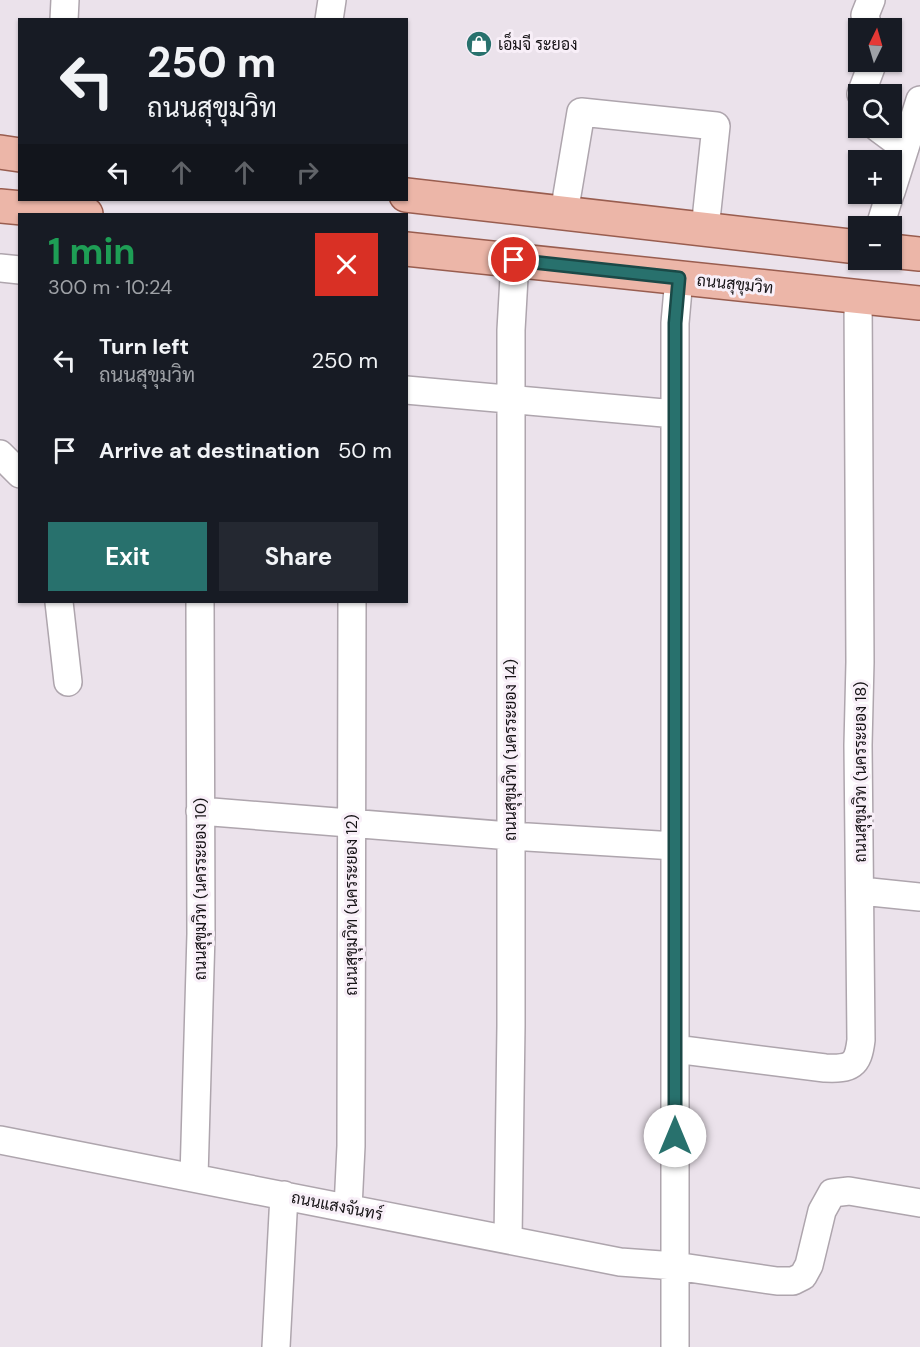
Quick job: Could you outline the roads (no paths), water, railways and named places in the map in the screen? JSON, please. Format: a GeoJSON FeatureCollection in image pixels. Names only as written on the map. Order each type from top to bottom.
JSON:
{"type":"FeatureCollection","features":[{"type":"Feature","properties":{"kind":"main road"},"geometry":{"type":"LineString","coordinates":[[0,152],[18,155]]}},
{"type":"Feature","properties":{"kind":"main road"},"geometry":{"type":"LineString","coordinates":[[408,195],[848,246]]}},
{"type":"Feature","properties":{"kind":"main road"},"geometry":{"type":"LineString","coordinates":[[0,206],[75,213]]}},
{"type":"Feature","properties":{"kind":"main road","name":"ถนนสุขุมวิท"},"geometry":{"type":"LineString","coordinates":[[408,249],[920,303]]}},
{"type":"Feature","properties":{"kind":"main road"},"geometry":{"type":"LineString","coordinates":[[902,252],[920,254]]}},
{"type":"Feature","properties":{"kind":"street"},"geometry":{"type":"LineString","coordinates":[[64,18],[65,0]]}},
{"type":"Feature","properties":{"kind":"street"},"geometry":{"type":"LineString","coordinates":[[329,18],[332,0]]}},
{"type":"Feature","properties":{"kind":"street"},"geometry":{"type":"LineString","coordinates":[[866,18],[871,0]]}},
{"type":"Feature","properties":{"kind":"street"},"geometry":{"type":"LineString","coordinates":[[902,158],[920,100]]}},
{"type":"Feature","properties":{"kind":"street"},"geometry":{"type":"LineString","coordinates":[[564,213],[581,112],[716,126],[705,229]]}},
{"type":"Feature","properties":{"kind":"street"},"geometry":{"type":"LineString","coordinates":[[892,138],[905,148]]}},
{"type":"Feature","properties":{"kind":"street","name":"ถนนสุขุมวิท (นครระยอง 14)"},"geometry":{"type":"LineString","coordinates":[[508,1239],[511,330],[514,260]]}},
{"type":"Feature","properties":{"kind":"street"},"geometry":{"type":"LineString","coordinates":[[0,268],[18,270]]}},
{"type":"Feature","properties":{"kind":"street"},"geometry":{"type":"LineString","coordinates":[[675,1347],[675,323],[679,278]]}},
{"type":"Feature","properties":{"kind":"street","name":"ถนนสุขุมวิท (นครระยอง 18)"},"geometry":{"type":"LineString","coordinates":[[675,1049],[843,1069],[853,1065],[859,1056],[861,1040],[861,891],[858,745],[860,629],[858,297]]}},
{"type":"Feature","properties":{"kind":"street"},"geometry":{"type":"LineString","coordinates":[[408,390],[675,414]]}},
{"type":"Feature","properties":{"kind":"street"},"geometry":{"type":"LineString","coordinates":[[0,454],[18,472]]}},
{"type":"Feature","properties":{"kind":"street"},"geometry":{"type":"LineString","coordinates":[[59,603],[68,682]]}},
{"type":"Feature","properties":{"kind":"street","name":"ถนนสุขุมวิท (นครระยอง 10)"},"geometry":{"type":"LineString","coordinates":[[194,1177],[201,934],[200,603]]}},
{"type":"Feature","properties":{"kind":"street","name":"ถนนสุขุมวิท (นครระยอง 12)"},"geometry":{"type":"LineString","coordinates":[[348,1208],[351,1146],[352,603]]}},
{"type":"Feature","properties":{"kind":"street"},"geometry":{"type":"LineString","coordinates":[[200,811],[511,836],[675,846]]}},
{"type":"Feature","properties":{"kind":"street"},"geometry":{"type":"LineString","coordinates":[[861,891],[920,897]]}},
{"type":"Feature","properties":{"kind":"street","name":"ถนนแสงจันทร์"},"geometry":{"type":"LineString","coordinates":[[2,1147],[194,1177],[620,1262],[675,1266],[777,1281],[793,1281],[803,1276],[809,1265],[822,1211],[832,1193],[849,1191],[920,1203]]}},
{"type":"Feature","properties":{"kind":"street"},"geometry":{"type":"LineString","coordinates":[[276,1347],[285,1195]]}},
{"type":"Feature","properties":{"kind":"place","name":"เอ็มจี ระยอง"},"geometry":{"type":"Point","coordinates":[479,44]}}]}
